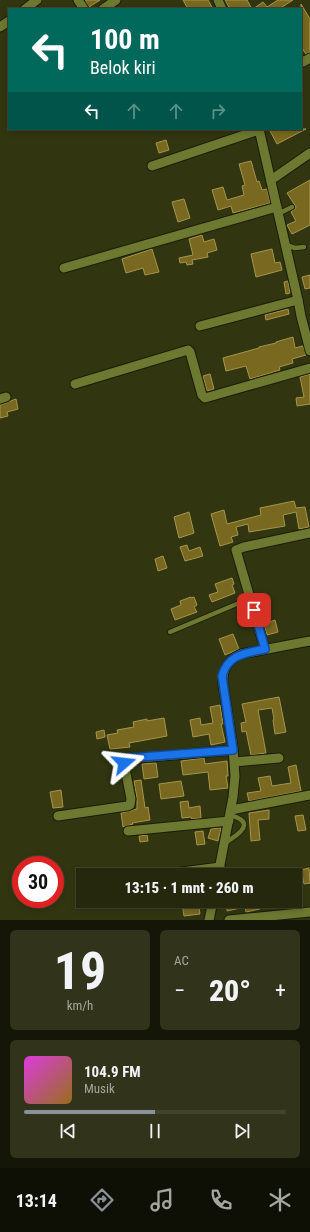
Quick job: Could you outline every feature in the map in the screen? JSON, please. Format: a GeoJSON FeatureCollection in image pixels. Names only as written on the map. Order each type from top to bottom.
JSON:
{"type":"FeatureCollection","features":[{"type":"Feature","properties":{"kind":"street"},"geometry":{"type":"LineString","coordinates":[[26,8],[37,0]]}},
{"type":"Feature","properties":{"kind":"street"},"geometry":{"type":"LineString","coordinates":[[104,8],[116,0]]}},
{"type":"Feature","properties":{"kind":"street"},"geometry":{"type":"LineString","coordinates":[[152,166],[259,130],[298,300],[306,315],[310,351]]}},
{"type":"Feature","properties":{"kind":"street"},"geometry":{"type":"LineString","coordinates":[[271,180],[310,153]]}},
{"type":"Feature","properties":{"kind":"street"},"geometry":{"type":"LineString","coordinates":[[64,268],[278,211]]}},
{"type":"Feature","properties":{"kind":"street"},"geometry":{"type":"LineString","coordinates":[[200,326],[298,300]]}},
{"type":"Feature","properties":{"kind":"street"},"geometry":{"type":"LineString","coordinates":[[75,384],[188,350],[190,352],[202,395],[205,398],[310,368]]}},
{"type":"Feature","properties":{"kind":"street"},"geometry":{"type":"LineString","coordinates":[[265,649],[236,550],[310,533]]}},
{"type":"Feature","properties":{"kind":"street"},"geometry":{"type":"LineString","coordinates":[[220,868],[234,789],[235,762],[222,676],[224,670],[229,662],[236,657],[265,649],[310,641]]}},
{"type":"Feature","properties":{"kind":"street"},"geometry":{"type":"LineString","coordinates":[[58,816],[130,805],[131,799],[124,765],[124,761],[127,759],[233,750]]}},
{"type":"Feature","properties":{"kind":"street"},"geometry":{"type":"LineString","coordinates":[[235,762],[279,758]]}},
{"type":"Feature","properties":{"kind":"street"},"geometry":{"type":"LineString","coordinates":[[128,831],[230,816],[310,794]]}},
{"type":"Feature","properties":{"kind":"street"},"geometry":{"type":"LineString","coordinates":[[209,920],[212,908]]}},
{"type":"Feature","properties":{"kind":"street"},"geometry":{"type":"LineString","coordinates":[[229,920],[310,912]]}},
{"type":"Feature","properties":{"kind":"lane"},"geometry":{"type":"LineString","coordinates":[[278,211],[292,207]]}},
{"type":"Feature","properties":{"kind":"lane"},"geometry":{"type":"LineString","coordinates":[[286,246],[295,248],[304,247]]}},
{"type":"Feature","properties":{"kind":"lane"},"geometry":{"type":"LineString","coordinates":[[170,632],[251,598]]}},
{"type":"Feature","properties":{"kind":"lane"},"geometry":{"type":"LineString","coordinates":[[225,843],[238,835],[244,826],[244,822],[241,819],[230,816]]}},
{"type":"Feature","properties":{"kind":"building"},"geometry":{"type":"Polygon","coordinates":[[[85,0],[100,0],[89,7],[85,0]]]}},
{"type":"Feature","properties":{"kind":"building"},"geometry":{"type":"Polygon","coordinates":[[[183,0],[208,0],[212,8],[187,8],[183,0]]]}},
{"type":"Feature","properties":{"kind":"building"},"geometry":{"type":"Polygon","coordinates":[[[225,0],[247,0],[251,8],[229,8],[225,0]]]}},
{"type":"Feature","properties":{"kind":"building"},"geometry":{"type":"Polygon","coordinates":[[[278,0],[293,0],[281,8],[254,8],[263,2],[267,7],[278,0]]]}},
{"type":"Feature","properties":{"kind":"building"},"geometry":{"type":"Polygon","coordinates":[[[301,4],[310,19],[310,52],[306,54],[302,48],[301,4]]]}},
{"type":"Feature","properties":{"kind":"building"},"geometry":{"type":"Polygon","coordinates":[[[306,129],[277,144],[270,130],[306,129]]]}},
{"type":"Feature","properties":{"kind":"building"},"geometry":{"type":"Polygon","coordinates":[[[166,140],[169,150],[159,153],[156,143],[166,140]]]}},
{"type":"Feature","properties":{"kind":"building"},"geometry":{"type":"Polygon","coordinates":[[[251,161],[257,182],[259,181],[262,190],[267,189],[270,203],[233,213],[231,206],[218,210],[212,190],[223,187],[227,200],[244,195],[242,186],[245,185],[239,164],[251,161]]]}},
{"type":"Feature","properties":{"kind":"building"},"geometry":{"type":"Polygon","coordinates":[[[310,180],[310,225],[292,234],[287,225],[296,221],[291,212],[296,207],[287,193],[310,180]]]}},
{"type":"Feature","properties":{"kind":"building"},"geometry":{"type":"Polygon","coordinates":[[[184,199],[190,218],[178,222],[172,202],[184,199]]]}},
{"type":"Feature","properties":{"kind":"building"},"geometry":{"type":"Polygon","coordinates":[[[202,235],[204,242],[214,239],[217,250],[207,253],[208,257],[192,260],[193,264],[187,265],[186,262],[180,263],[179,258],[193,255],[189,239],[202,235]]]}},
{"type":"Feature","properties":{"kind":"building"},"geometry":{"type":"Polygon","coordinates":[[[152,249],[159,272],[145,275],[143,268],[126,273],[122,259],[152,249]]]}},
{"type":"Feature","properties":{"kind":"building"},"geometry":{"type":"Polygon","coordinates":[[[272,249],[275,263],[280,262],[282,270],[256,277],[251,254],[272,249]]]}},
{"type":"Feature","properties":{"kind":"building"},"geometry":{"type":"Polygon","coordinates":[[[310,275],[310,288],[305,289],[302,277],[310,275]]]}},
{"type":"Feature","properties":{"kind":"building"},"geometry":{"type":"Polygon","coordinates":[[[288,281],[290,293],[286,294],[284,282],[288,281]]]}},
{"type":"Feature","properties":{"kind":"building"},"geometry":{"type":"Polygon","coordinates":[[[288,309],[289,314],[266,320],[265,315],[288,309]]]}},
{"type":"Feature","properties":{"kind":"building"},"geometry":{"type":"Polygon","coordinates":[[[293,337],[295,348],[303,346],[306,355],[292,359],[293,363],[279,367],[280,370],[250,379],[246,366],[226,371],[223,358],[293,337]]]}},
{"type":"Feature","properties":{"kind":"building"},"geometry":{"type":"Polygon","coordinates":[[[210,374],[214,389],[207,391],[203,376],[210,374]]]}},
{"type":"Feature","properties":{"kind":"building"},"geometry":{"type":"Polygon","coordinates":[[[310,374],[310,404],[297,406],[296,398],[304,397],[300,377],[310,374]]]}},
{"type":"Feature","properties":{"kind":"building"},"geometry":{"type":"Polygon","coordinates":[[[16,399],[18,409],[7,412],[8,416],[0,418],[0,405],[16,399]]]}},
{"type":"Feature","properties":{"kind":"building"},"geometry":{"type":"Polygon","coordinates":[[[294,501],[296,508],[305,507],[309,527],[299,529],[296,512],[283,515],[285,526],[249,532],[248,524],[236,527],[238,535],[231,537],[233,542],[220,546],[211,514],[224,510],[227,524],[261,515],[260,508],[294,501]]]}},
{"type":"Feature","properties":{"kind":"building"},"geometry":{"type":"Polygon","coordinates":[[[189,512],[194,533],[179,538],[174,517],[189,512]]]}},
{"type":"Feature","properties":{"kind":"building"},"geometry":{"type":"Polygon","coordinates":[[[187,545],[189,551],[200,547],[203,556],[185,561],[180,547],[187,545]]]}},
{"type":"Feature","properties":{"kind":"building"},"geometry":{"type":"Polygon","coordinates":[[[163,556],[167,568],[158,571],[155,559],[163,556]]]}},
{"type":"Feature","properties":{"kind":"building"},"geometry":{"type":"Polygon","coordinates":[[[232,578],[234,584],[232,585],[235,593],[212,602],[209,595],[218,592],[215,584],[232,578]]]}},
{"type":"Feature","properties":{"kind":"building"},"geometry":{"type":"Polygon","coordinates":[[[194,597],[197,605],[194,607],[197,612],[175,620],[171,609],[181,605],[180,601],[194,597]]]}},
{"type":"Feature","properties":{"kind":"building"},"geometry":{"type":"Polygon","coordinates":[[[275,620],[278,632],[267,635],[264,624],[275,620]]]}},
{"type":"Feature","properties":{"kind":"building"},"geometry":{"type":"Polygon","coordinates":[[[233,634],[239,649],[225,655],[219,639],[233,634]]]}},
{"type":"Feature","properties":{"kind":"building"},"geometry":{"type":"Polygon","coordinates":[[[279,697],[286,732],[275,734],[272,708],[258,710],[266,753],[251,755],[246,731],[242,732],[241,723],[246,722],[242,704],[279,697]]]}},
{"type":"Feature","properties":{"kind":"building"},"geometry":{"type":"Polygon","coordinates":[[[220,705],[223,724],[221,724],[225,742],[211,745],[209,734],[193,737],[190,720],[200,718],[201,725],[213,723],[210,707],[220,705]]]}},
{"type":"Feature","properties":{"kind":"building"},"geometry":{"type":"Polygon","coordinates":[[[164,718],[167,736],[129,743],[130,747],[110,749],[107,735],[118,733],[117,730],[134,727],[133,722],[164,718]]]}},
{"type":"Feature","properties":{"kind":"building"},"geometry":{"type":"Polygon","coordinates":[[[104,730],[105,737],[97,739],[96,732],[104,730]]]}},
{"type":"Feature","properties":{"kind":"building"},"geometry":{"type":"Polygon","coordinates":[[[204,758],[205,764],[227,761],[228,776],[226,776],[228,788],[210,790],[208,772],[183,775],[181,761],[204,758]]]}},
{"type":"Feature","properties":{"kind":"building"},"geometry":{"type":"Polygon","coordinates":[[[156,763],[158,777],[144,779],[142,764],[156,763]]]}},
{"type":"Feature","properties":{"kind":"building"},"geometry":{"type":"Polygon","coordinates":[[[296,765],[301,791],[249,801],[247,793],[261,791],[258,778],[270,776],[272,786],[291,783],[288,767],[296,765]]]}},
{"type":"Feature","properties":{"kind":"building"},"geometry":{"type":"Polygon","coordinates":[[[141,780],[145,808],[148,807],[150,820],[132,823],[133,824],[123,827],[121,813],[137,809],[134,781],[141,780]]]}},
{"type":"Feature","properties":{"kind":"building"},"geometry":{"type":"Polygon","coordinates":[[[181,781],[184,796],[161,799],[159,784],[181,781]]]}},
{"type":"Feature","properties":{"kind":"building"},"geometry":{"type":"Polygon","coordinates":[[[61,790],[63,807],[53,808],[50,792],[61,790]]]}},
{"type":"Feature","properties":{"kind":"building"},"geometry":{"type":"Polygon","coordinates":[[[188,801],[189,808],[200,806],[201,818],[182,818],[180,802],[188,801]]]}},
{"type":"Feature","properties":{"kind":"building"},"geometry":{"type":"Polygon","coordinates":[[[269,810],[269,819],[258,820],[260,840],[251,841],[249,813],[269,810]]]}},
{"type":"Feature","properties":{"kind":"building"},"geometry":{"type":"Polygon","coordinates":[[[303,815],[306,830],[298,831],[295,816],[303,815]]]}},
{"type":"Feature","properties":{"kind":"building"},"geometry":{"type":"Polygon","coordinates":[[[221,828],[218,841],[208,838],[211,829],[221,828]]]}},
{"type":"Feature","properties":{"kind":"building"},"geometry":{"type":"Polygon","coordinates":[[[203,831],[205,844],[197,845],[195,832],[203,831]]]}},
{"type":"Feature","properties":{"kind":"building"},"geometry":{"type":"Polygon","coordinates":[[[147,835],[148,841],[140,842],[139,836],[147,835]]]}},
{"type":"Feature","properties":{"kind":"building"},"geometry":{"type":"Polygon","coordinates":[[[309,868],[310,883],[304,884],[302,870],[309,868]]]}},
{"type":"Feature","properties":{"kind":"building"},"geometry":{"type":"Polygon","coordinates":[[[183,908],[199,908],[200,914],[184,916],[183,908]]]}},
{"type":"Feature","properties":{"kind":"building"},"geometry":{"type":"Polygon","coordinates":[[[227,908],[240,908],[227,911],[227,908]]]}},
{"type":"Feature","properties":{"kind":"building"},"geometry":{"type":"Polygon","coordinates":[[[245,908],[260,908],[260,909],[246,912],[245,908]]]}},
{"type":"Feature","properties":{"kind":"route"},"geometry":{"type":"LineString","coordinates":[[124,763],[124,761],[128,758],[233,750],[222,676],[226,666],[232,659],[241,654],[265,649],[254,610]]}}]}
